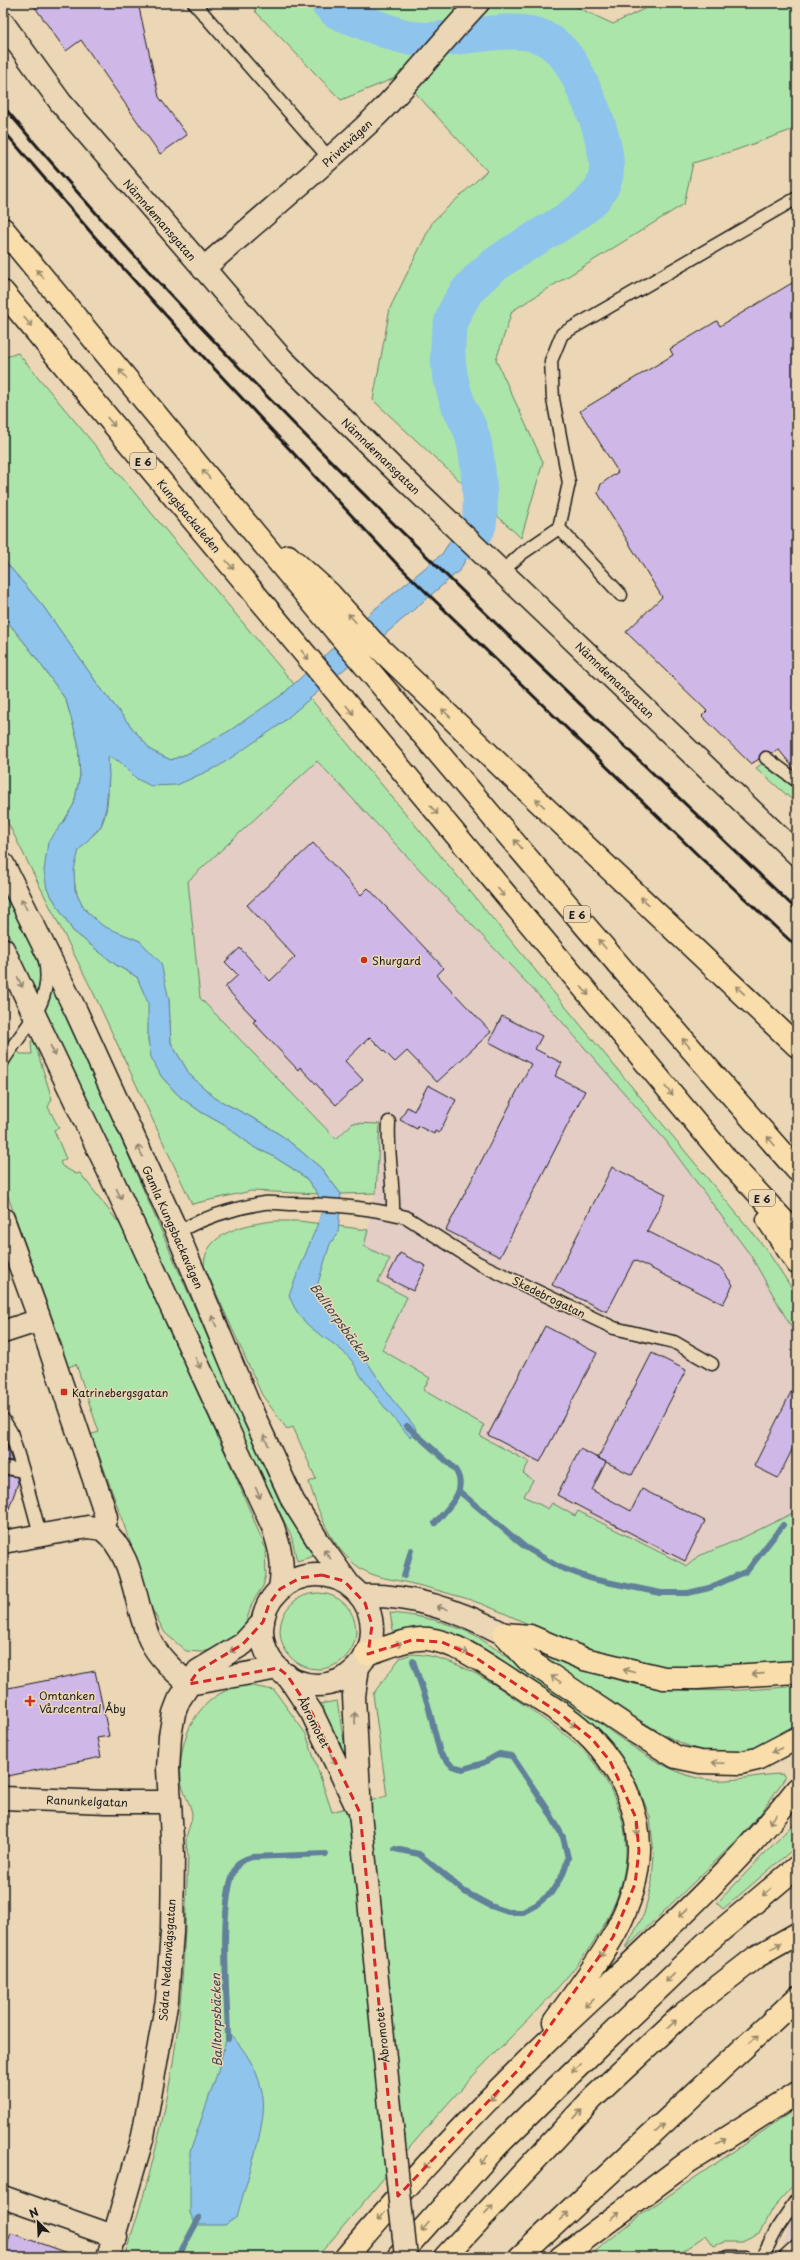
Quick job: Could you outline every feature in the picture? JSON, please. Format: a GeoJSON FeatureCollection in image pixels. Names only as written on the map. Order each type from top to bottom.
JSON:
{"type":"FeatureCollection","features":[{"type":"Feature","properties":{"kind":"highway","name":"E 6"},"geometry":{"type":"LineString","coordinates":[[8,235],[231,504],[323,600],[366,650],[705,1065],[797,1170]]}},
{"type":"Feature","properties":{"kind":"highway","name":"Kungsbackaleden"},"geometry":{"type":"LineString","coordinates":[[3,292],[728,1161]]}},
{"type":"Feature","properties":{"kind":"highway"},"geometry":{"type":"LineString","coordinates":[[366,650],[499,765],[797,1046]]}},
{"type":"Feature","properties":{"kind":"highway","name":"E 6"},"geometry":{"type":"LineString","coordinates":[[728,1161],[797,1235]]}},
{"type":"Feature","properties":{"kind":"highway"},"geometry":{"type":"LineString","coordinates":[[728,1161],[797,1263]]}},
{"type":"Feature","properties":{"kind":"highway"},"geometry":{"type":"LineString","coordinates":[[504,1634],[530,1636],[584,1659],[664,1678],[697,1678],[797,1672]]}},
{"type":"Feature","properties":{"kind":"highway"},"geometry":{"type":"LineString","coordinates":[[504,1634],[528,1660],[635,1732],[676,1757],[707,1762],[740,1762],[757,1759],[797,1738]]}},
{"type":"Feature","properties":{"kind":"highway"},"geometry":{"type":"LineString","coordinates":[[362,1661],[412,1640],[426,1639],[442,1642],[473,1656],[558,1712],[592,1739],[610,1761],[626,1789],[636,1818],[639,1851],[635,1884],[625,1914],[588,1974],[520,2068]]}},
{"type":"Feature","properties":{"kind":"highway"},"geometry":{"type":"LineString","coordinates":[[346,2257],[406,2187],[520,2068],[706,1892],[742,1855],[797,1789]]}},
{"type":"Feature","properties":{"kind":"highway"},"geometry":{"type":"LineString","coordinates":[[398,2257],[498,2145],[596,2048],[705,1944],[797,1867]]}},
{"type":"Feature","properties":{"kind":"highway"},"geometry":{"type":"LineString","coordinates":[[445,2257],[593,2098],[684,2013],[756,1957],[797,1934]]}},
{"type":"Feature","properties":{"kind":"highway"},"geometry":{"type":"LineString","coordinates":[[528,2252],[797,1998]]}},
{"type":"Feature","properties":{"kind":"highway"},"geometry":{"type":"LineString","coordinates":[[561,2257],[688,2162],[797,2093]]}},
{"type":"Feature","properties":{"kind":"street","name":"Privatvägen"},"geometry":{"type":"LineString","coordinates":[[203,269],[330,159],[373,119],[432,57],[476,5]]}},
{"type":"Feature","properties":{"kind":"street","name":"Nämndemansgatan"},"geometry":{"type":"LineString","coordinates":[[3,23],[61,103],[281,358],[438,511],[797,854]]}},
{"type":"Feature","properties":{"kind":"street","name":"Gamla Kungsbackavägen"},"geometry":{"type":"LineString","coordinates":[[3,864],[76,1011],[177,1232],[250,1405],[293,1501],[320,1544],[356,1591]]}},
{"type":"Feature","properties":{"kind":"street"},"geometry":{"type":"LineString","coordinates":[[3,949],[36,1016],[273,1527],[282,1552],[283,1569],[280,1589]]}},
{"type":"Feature","properties":{"kind":"street"},"geometry":{"type":"LineString","coordinates":[[3,1219],[40,1320],[104,1510],[106,1517],[102,1529]]}},
{"type":"Feature","properties":{"kind":"street"},"geometry":{"type":"LineString","coordinates":[[3,1332],[40,1320]]}},
{"type":"Feature","properties":{"kind":"street"},"geometry":{"type":"LineString","coordinates":[[3,1542],[40,1534],[88,1527],[102,1529],[116,1543],[127,1565],[140,1614],[150,1641],[160,1655],[189,1684],[283,1672]]}},
{"type":"Feature","properties":{"kind":"street","name":"Åbromotet"},"geometry":{"type":"LineString","coordinates":[[360,1813],[312,1713],[265,1646],[263,1622],[269,1604],[280,1589],[300,1578],[314,1575],[337,1578],[356,1591],[369,1610],[372,1625],[371,1640],[362,1661],[354,1696],[360,1813],[406,2257]]}},
{"type":"Feature","properties":{"kind":"street"},"geometry":{"type":"LineString","coordinates":[[356,1591],[385,1595],[428,1604],[468,1616],[504,1634]]}},
{"type":"Feature","properties":{"kind":"street","name":"Södra Nedanvägsgatan"},"geometry":{"type":"LineString","coordinates":[[108,2257],[116,2236],[143,2136],[167,2000],[172,1932],[173,1856],[168,1770],[170,1736],[174,1713],[189,1684],[198,1671],[243,1644],[263,1622]]}},
{"type":"Feature","properties":{"kind":"street","name":"Åbromotet"},"geometry":{"type":"LineString","coordinates":[[283,1672],[305,1683],[324,1684],[342,1678],[362,1661]]}},
{"type":"Feature","properties":{"kind":"street","name":"Ranunkelgatan"},"geometry":{"type":"LineString","coordinates":[[3,1798],[107,1802],[170,1802]]}},
{"type":"Feature","properties":{"kind":"street"},"geometry":{"type":"LineString","coordinates":[[3,2197],[116,2236]]}},
{"type":"Feature","properties":{"kind":"lane"},"geometry":{"type":"LineString","coordinates":[[194,3],[330,159]]}},
{"type":"Feature","properties":{"kind":"lane"},"geometry":{"type":"LineString","coordinates":[[502,572],[521,554],[559,528],[569,483],[553,399],[551,361],[562,334],[797,198]]}},
{"type":"Feature","properties":{"kind":"lane"},"geometry":{"type":"LineString","coordinates":[[559,528],[621,595]]}},
{"type":"Feature","properties":{"kind":"lane"},"geometry":{"type":"LineString","coordinates":[[766,758],[797,781]]}},
{"type":"Feature","properties":{"kind":"lane"},"geometry":{"type":"LineString","coordinates":[[3,1061],[36,1016],[46,988],[47,972],[41,939]]}},
{"type":"Feature","properties":{"kind":"lane"},"geometry":{"type":"LineString","coordinates":[[389,1122],[389,1157],[394,1188],[393,1214]]}},
{"type":"Feature","properties":{"kind":"lane","name":"Skedebrogatan"},"geometry":{"type":"LineString","coordinates":[[177,1232],[213,1217],[265,1203],[344,1206],[406,1217],[478,1263],[614,1328],[674,1342],[712,1364]]}},
{"type":"Feature","properties":{"kind":"lane"},"geometry":{"type":"LineString","coordinates":[[3,1419],[11,1432],[40,1534]]}},
{"type":"Feature","properties":{"kind":"lane"},"geometry":{"type":"LineString","coordinates":[[3,1468],[23,1471]]}},
{"type":"Feature","properties":{"kind":"lane"},"geometry":{"type":"LineString","coordinates":[[762,2257],[778,2227],[797,2199]]}},
{"type":"Feature","properties":{"kind":"lane"},"geometry":{"type":"LineString","coordinates":[[784,2257],[797,2245]]}},
{"type":"Feature","properties":{"kind":"lane"},"geometry":{"type":"LineString","coordinates":[[727,2257],[745,2257]]}},
{"type":"Feature","properties":{"kind":"highlighted area"},"geometry":{"type":"Polygon","coordinates":[[[322,1575],[344,1581],[365,1603],[372,1625],[368,1654],[412,1640],[442,1642],[473,1656],[558,1712],[592,1739],[610,1761],[636,1818],[639,1851],[635,1884],[613,1937],[520,2068],[398,2196],[360,1813],[312,1713],[287,1675],[278,1668],[189,1684],[198,1671],[243,1644],[263,1622],[269,1604],[280,1589],[300,1578],[322,1575]]]}},
{"type":"Feature","properties":{"kind":"shaded area"},"geometry":{"type":"Polygon","coordinates":[[[317,761],[543,1000],[666,1141],[751,1256],[797,1337],[797,1511],[742,1538],[699,1556],[687,1566],[579,1511],[575,1516],[548,1509],[524,1496],[523,1473],[529,1461],[479,1436],[484,1425],[423,1390],[430,1377],[382,1350],[407,1297],[378,1281],[364,1245],[376,1193],[380,1124],[353,1123],[336,1139],[200,998],[188,881],[317,761]]]}},
{"type":"Feature","properties":{"kind":"shaded area"},"geometry":{"type":"Polygon","coordinates":[[[797,2213],[797,2257],[780,2257],[790,2221],[797,2213]]]}},
{"type":"Feature","properties":{"kind":"green space"},"geometry":{"type":"Polygon","coordinates":[[[255,3],[568,3],[613,24],[656,3],[797,3],[797,45],[793,53],[797,55],[797,128],[736,150],[693,163],[684,204],[512,311],[496,360],[543,462],[521,538],[373,400],[390,308],[433,221],[487,171],[400,76],[341,100],[255,11],[255,3]]]}},
{"type":"Feature","properties":{"kind":"green space"},"geometry":{"type":"Polygon","coordinates":[[[18,353],[294,684],[267,707],[236,728],[204,746],[171,760],[152,751],[133,729],[99,686],[43,606],[3,559],[3,358],[18,353]]]}},
{"type":"Feature","properties":{"kind":"green space"},"geometry":{"type":"Polygon","coordinates":[[[3,616],[32,652],[66,700],[78,742],[80,775],[74,804],[64,821],[47,889],[73,931],[116,965],[137,977],[149,1003],[148,1040],[161,1076],[179,1096],[201,1112],[226,1126],[255,1148],[271,1155],[306,1178],[318,1194],[251,1191],[192,1204],[94,994],[3,813],[3,616]]]}},
{"type":"Feature","properties":{"kind":"green space"},"geometry":{"type":"Polygon","coordinates":[[[310,698],[766,1249],[797,1296],[797,1337],[751,1256],[666,1141],[543,1000],[317,761],[188,881],[200,998],[336,1139],[353,1123],[380,1124],[376,1193],[341,1194],[321,1168],[285,1138],[264,1124],[215,1098],[190,1075],[171,1043],[169,1000],[140,941],[116,933],[103,926],[94,919],[81,903],[74,883],[75,862],[78,851],[83,844],[99,830],[104,819],[108,792],[108,757],[119,761],[137,779],[278,726],[310,698]]]}},
{"type":"Feature","properties":{"kind":"green space"},"geometry":{"type":"Polygon","coordinates":[[[763,763],[775,774],[797,786],[797,804],[756,768],[763,763]]]}},
{"type":"Feature","properties":{"kind":"green space"},"geometry":{"type":"Polygon","coordinates":[[[3,890],[24,930],[41,969],[60,1003],[100,1090],[279,1500],[314,1556],[297,1561],[291,1535],[262,1477],[122,1172],[3,923],[3,890]]]}},
{"type":"Feature","properties":{"kind":"green space"},"geometry":{"type":"Polygon","coordinates":[[[3,1024],[9,1039],[20,1054],[32,1054],[31,1041],[34,1041],[52,1099],[48,1107],[59,1128],[54,1130],[66,1159],[60,1162],[62,1166],[76,1174],[80,1173],[122,1227],[235,1475],[265,1547],[266,1575],[263,1586],[252,1603],[244,1629],[222,1647],[202,1652],[186,1651],[165,1633],[145,1596],[135,1556],[98,1452],[89,1445],[86,1436],[99,1432],[76,1364],[64,1369],[60,1362],[63,1348],[3,1183],[3,1024]]]}},
{"type":"Feature","properties":{"kind":"green space"},"geometry":{"type":"Polygon","coordinates":[[[274,1221],[299,1221],[368,1230],[364,1246],[390,1259],[378,1282],[407,1297],[382,1350],[430,1378],[423,1390],[484,1425],[480,1436],[529,1462],[523,1473],[533,1480],[524,1496],[548,1509],[552,1503],[575,1516],[578,1511],[687,1566],[699,1556],[742,1538],[797,1511],[797,1665],[730,1668],[685,1668],[619,1659],[579,1646],[465,1598],[372,1574],[360,1568],[350,1560],[341,1551],[327,1530],[309,1482],[316,1479],[293,1427],[287,1429],[262,1395],[204,1266],[206,1254],[211,1245],[219,1238],[240,1228],[274,1221]]]}},
{"type":"Feature","properties":{"kind":"green space"},"geometry":{"type":"Polygon","coordinates":[[[311,1593],[325,1593],[339,1599],[350,1610],[356,1624],[356,1638],[353,1646],[345,1658],[339,1663],[325,1669],[311,1669],[297,1663],[286,1652],[280,1638],[280,1624],[286,1610],[297,1599],[311,1593]]]}},
{"type":"Feature","properties":{"kind":"green space"},"geometry":{"type":"Polygon","coordinates":[[[390,1613],[433,1620],[475,1635],[647,1756],[684,1774],[712,1780],[733,1780],[773,1774],[783,1774],[785,1778],[761,1813],[732,1845],[626,1948],[644,1914],[652,1882],[654,1854],[650,1817],[637,1784],[616,1753],[503,1664],[392,1639],[393,1630],[390,1613]]]}},
{"type":"Feature","properties":{"kind":"green space"},"geometry":{"type":"Polygon","coordinates":[[[542,1652],[599,1675],[635,1684],[655,1687],[716,1691],[797,1686],[797,1724],[772,1742],[747,1751],[724,1754],[702,1750],[657,1731],[566,1673],[549,1660],[542,1652]]]}},
{"type":"Feature","properties":{"kind":"green space"},"geometry":{"type":"Polygon","coordinates":[[[412,1654],[431,1656],[450,1662],[487,1680],[523,1704],[576,1744],[600,1771],[613,1794],[618,1807],[626,1846],[621,1884],[606,1920],[584,1956],[557,1989],[452,2099],[317,2257],[124,2257],[144,2193],[161,2127],[168,2094],[178,2028],[188,1855],[186,1839],[192,1819],[190,1806],[181,1779],[181,1764],[187,1734],[193,1720],[202,1708],[213,1698],[226,1691],[241,1686],[253,1686],[274,1690],[306,1734],[332,1812],[387,1796],[373,1694],[400,1658],[412,1654]]]}},
{"type":"Feature","properties":{"kind":"green space"},"geometry":{"type":"Polygon","coordinates":[[[337,1701],[350,1776],[341,1745],[319,1704],[337,1701]]]}},
{"type":"Feature","properties":{"kind":"green space"},"geometry":{"type":"Polygon","coordinates":[[[797,1820],[797,1846],[723,1909],[717,1903],[797,1820]]]}},
{"type":"Feature","properties":{"kind":"green space"},"geometry":{"type":"Polygon","coordinates":[[[797,2108],[797,2181],[771,2210],[759,2234],[742,2242],[724,2242],[714,2246],[706,2235],[674,2257],[588,2257],[646,2211],[797,2108]]]}},
{"type":"Feature","properties":{"kind":"water"},"geometry":{"type":"Polygon","coordinates":[[[478,497],[494,504],[460,570],[278,726],[219,766],[177,785],[151,786],[137,779],[119,761],[108,757],[109,776],[106,808],[101,826],[79,850],[74,870],[75,890],[85,910],[103,926],[140,941],[161,963],[169,1000],[171,1043],[190,1075],[215,1098],[264,1124],[285,1138],[321,1168],[341,1194],[338,1233],[330,1244],[318,1283],[331,1312],[347,1331],[391,1398],[416,1428],[410,1437],[361,1377],[352,1361],[334,1344],[309,1326],[301,1318],[289,1295],[322,1213],[318,1194],[306,1178],[271,1155],[255,1148],[226,1126],[201,1112],[179,1096],[161,1076],[151,1057],[148,1040],[148,1003],[137,977],[116,965],[73,931],[47,889],[44,871],[48,842],[64,821],[74,804],[80,775],[78,742],[66,700],[32,652],[3,616],[3,559],[43,606],[99,686],[133,729],[152,751],[171,760],[189,753],[229,731],[283,694],[376,608],[442,554],[478,497]]]}},
{"type":"Feature","properties":{"kind":"water"},"geometry":{"type":"Polygon","coordinates":[[[228,2032],[246,2054],[259,2080],[263,2098],[262,2124],[237,2217],[225,2225],[196,2225],[190,2213],[190,2152],[218,2071],[228,2032]]]}},
{"type":"Feature","properties":{"kind":"building"},"geometry":{"type":"Polygon","coordinates":[[[32,3],[138,3],[159,97],[187,135],[160,154],[81,40],[66,51],[32,3]]]}},
{"type":"Feature","properties":{"kind":"building"},"geometry":{"type":"Polygon","coordinates":[[[797,280],[797,772],[779,750],[772,753],[763,751],[759,759],[751,764],[702,716],[707,711],[626,632],[662,597],[598,493],[601,484],[618,472],[580,411],[673,355],[670,349],[717,321],[720,326],[797,280]]]}},
{"type":"Feature","properties":{"kind":"building","name":"Shurgard"},"geometry":{"type":"Polygon","coordinates":[[[313,843],[361,895],[368,888],[444,968],[437,975],[491,1032],[437,1082],[407,1051],[395,1062],[370,1037],[345,1061],[363,1080],[336,1105],[300,1067],[298,1070],[253,1022],[256,1020],[225,987],[238,975],[225,962],[240,948],[270,981],[295,957],[247,905],[313,843]]]}},
{"type":"Feature","properties":{"kind":"building"},"geometry":{"type":"Polygon","coordinates":[[[502,1016],[542,1036],[535,1049],[562,1063],[555,1076],[585,1091],[500,1257],[446,1230],[531,1064],[489,1042],[502,1016]]]}},
{"type":"Feature","properties":{"kind":"building"},"geometry":{"type":"Polygon","coordinates":[[[428,1085],[456,1100],[439,1133],[435,1131],[434,1134],[418,1126],[417,1129],[400,1120],[407,1107],[414,1111],[428,1085]]]}},
{"type":"Feature","properties":{"kind":"building"},"geometry":{"type":"Polygon","coordinates":[[[612,1167],[666,1194],[647,1231],[721,1268],[733,1285],[723,1304],[634,1260],[607,1312],[552,1285],[612,1167]]]}},
{"type":"Feature","properties":{"kind":"building"},"geometry":{"type":"Polygon","coordinates":[[[400,1253],[426,1266],[413,1291],[387,1278],[400,1253]]]}},
{"type":"Feature","properties":{"kind":"building"},"geometry":{"type":"Polygon","coordinates":[[[545,1326],[597,1353],[540,1462],[488,1435],[545,1326]]]}},
{"type":"Feature","properties":{"kind":"building"},"geometry":{"type":"Polygon","coordinates":[[[652,1353],[686,1370],[632,1475],[598,1458],[652,1353]]]}},
{"type":"Feature","properties":{"kind":"building"},"geometry":{"type":"Polygon","coordinates":[[[797,1380],[797,1440],[778,1478],[754,1466],[797,1380]]]}},
{"type":"Feature","properties":{"kind":"building"},"geometry":{"type":"Polygon","coordinates":[[[3,1444],[6,1444],[12,1461],[3,1460],[3,1444]]]}},
{"type":"Feature","properties":{"kind":"building"},"geometry":{"type":"Polygon","coordinates":[[[580,1449],[606,1462],[592,1490],[631,1511],[642,1489],[705,1521],[685,1561],[557,1495],[580,1449]]]}},
{"type":"Feature","properties":{"kind":"building"},"geometry":{"type":"Polygon","coordinates":[[[3,1475],[17,1477],[18,1483],[5,1520],[3,1520],[3,1475]]]}},
{"type":"Feature","properties":{"kind":"building"},"geometry":{"type":"Polygon","coordinates":[[[95,1671],[109,1736],[97,1738],[101,1757],[3,1777],[3,1689],[95,1671]]]}},
{"type":"Feature","properties":{"kind":"building"},"geometry":{"type":"Polygon","coordinates":[[[11,2233],[70,2254],[69,2257],[3,2257],[11,2233]]]}},
{"type":"Feature","properties":{"kind":"waterway"},"geometry":{"type":"LineString","coordinates":[[328,3],[336,11],[397,35],[417,39],[448,38],[500,32],[531,34],[544,38],[561,50],[573,66],[593,111],[603,141],[606,162],[605,179],[594,198],[569,218],[495,265],[466,292],[456,309],[448,338],[449,369],[456,399],[470,428],[474,443],[478,466],[480,493],[479,525],[476,532],[468,542]]}},
{"type":"Feature","properties":{"kind":"waterway","name":"Balltorpsbäcken"},"geometry":{"type":"LineString","coordinates":[[407,1426],[452,1466],[458,1474],[460,1482],[456,1496],[435,1523]]}},
{"type":"Feature","properties":{"kind":"waterway"},"geometry":{"type":"LineString","coordinates":[[460,1492],[525,1547],[559,1567],[592,1579],[661,1593],[688,1593],[709,1588],[747,1571],[783,1525]]}},
{"type":"Feature","properties":{"kind":"waterway","name":"Balltorpsbäcken"},"geometry":{"type":"LineString","coordinates":[[404,1576],[411,1550]]}},
{"type":"Feature","properties":{"kind":"waterway","name":"Balltorpsbäcken"},"geometry":{"type":"LineString","coordinates":[[395,1849],[419,1854],[465,1892],[491,1906],[508,1912],[523,1912],[536,1905],[551,1893],[563,1874],[568,1858],[563,1837],[548,1810],[512,1756],[499,1754],[483,1763],[463,1769],[452,1766],[440,1753],[428,1705],[413,1661]]}},
{"type":"Feature","properties":{"kind":"waterway","name":"Balltorpsbäcken"},"geometry":{"type":"LineString","coordinates":[[228,2039],[225,1946],[228,1894],[233,1875],[240,1862],[252,1857],[326,1854]]}},
{"type":"Feature","properties":{"kind":"waterway","name":"Balltorpsbäcken"},"geometry":{"type":"LineString","coordinates":[[178,2257],[199,2218]]}},
{"type":"Feature","properties":{"kind":"railway"},"geometry":{"type":"LineString","coordinates":[[3,106],[96,213],[191,317],[289,419],[490,618],[797,910]]}},
{"type":"Feature","properties":{"kind":"railway"},"geometry":{"type":"LineString","coordinates":[[3,130],[94,236],[210,364],[396,563],[702,859],[797,947]]}},
{"type":"Feature","properties":{"kind":"place","name":"Shurgard"},"geometry":{"type":"Point","coordinates":[364,960]}},
{"type":"Feature","properties":{"kind":"place","name":"Katrinebergsgatan"},"geometry":{"type":"Point","coordinates":[64,1392]}},
{"type":"Feature","properties":{"kind":"place","name":"Omtanken Vårdcentral Åby"},"geometry":{"type":"Point","coordinates":[30,1701]}}]}
